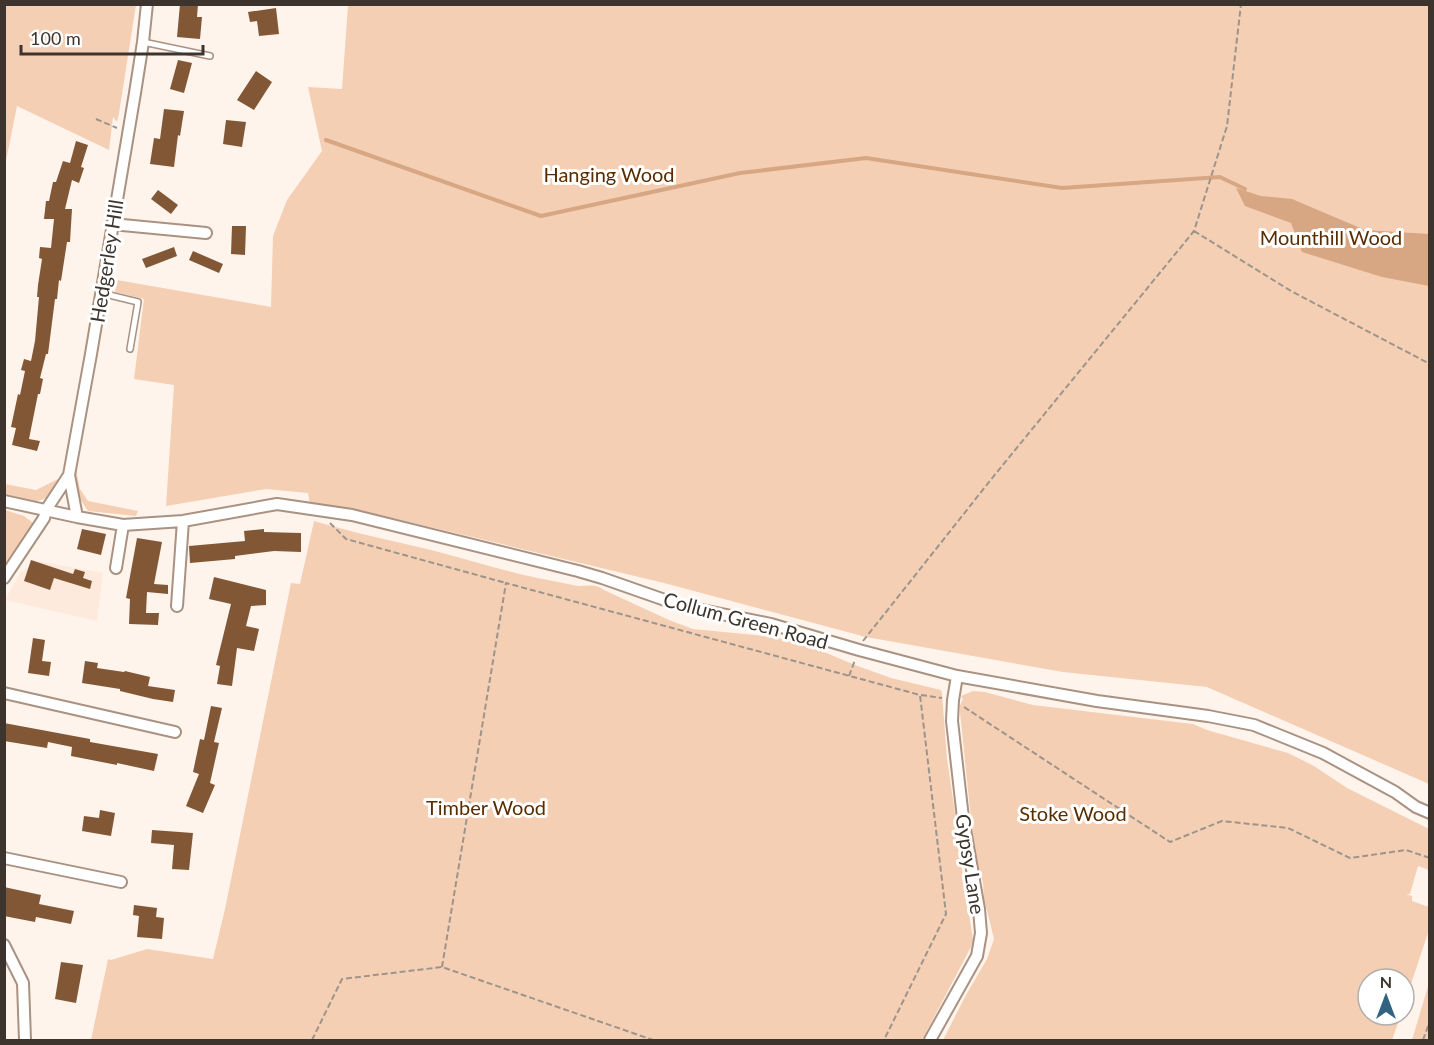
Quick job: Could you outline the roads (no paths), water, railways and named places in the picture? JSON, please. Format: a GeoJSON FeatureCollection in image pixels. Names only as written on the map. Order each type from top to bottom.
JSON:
{"type":"FeatureCollection","features":[{"type":"Feature","properties":{"kind":"street","name":"Hedgerley Hill"},"geometry":{"type":"LineString","coordinates":[[4,578],[44,518],[46,510],[69,475],[128,132],[147,4]]}},
{"type":"Feature","properties":{"kind":"street"},"geometry":{"type":"LineString","coordinates":[[112,224],[206,233]]}},
{"type":"Feature","properties":{"kind":"street"},"geometry":{"type":"LineString","coordinates":[[69,475],[77,517]]}},
{"type":"Feature","properties":{"kind":"street","name":"Collum Green Road"},"geometry":{"type":"LineString","coordinates":[[4,501],[123,525],[183,521],[277,504],[352,515],[602,578],[682,606],[771,624],[957,676],[1097,701],[1254,724],[1323,753],[1430,813]]}},
{"type":"Feature","properties":{"kind":"street"},"geometry":{"type":"LineString","coordinates":[[177,606],[183,521]]}},
{"type":"Feature","properties":{"kind":"street"},"geometry":{"type":"LineString","coordinates":[[116,568],[123,525]]}},
{"type":"Feature","properties":{"kind":"street","name":"Gypsy Lane"},"geometry":{"type":"LineString","coordinates":[[930,1041],[976,956],[981,933],[963,818],[952,720],[957,676]]}},
{"type":"Feature","properties":{"kind":"street"},"geometry":{"type":"LineString","coordinates":[[4,693],[175,732]]}},
{"type":"Feature","properties":{"kind":"street"},"geometry":{"type":"LineString","coordinates":[[4,858],[121,882]]}},
{"type":"Feature","properties":{"kind":"street"},"geometry":{"type":"LineString","coordinates":[[4,945],[23,983],[25,1041]]}},
{"type":"Feature","properties":{"kind":"lane"},"geometry":{"type":"LineString","coordinates":[[142,42],[210,56]]}},
{"type":"Feature","properties":{"kind":"lane"},"geometry":{"type":"LineString","coordinates":[[101,293],[138,302],[130,349]]}},
{"type":"Feature","properties":{"kind":"waterway"},"geometry":{"type":"LineString","coordinates":[[326,140],[541,216],[740,173],[866,158],[1062,188],[1220,177],[1245,189]]}},
{"type":"Feature","properties":{"kind":"park label","name":"Hanging Wood"},"geometry":{"type":"Point","coordinates":[609,174]}},
{"type":"Feature","properties":{"kind":"park label","name":"Mounthill Wood"},"geometry":{"type":"Point","coordinates":[1331,237]}},
{"type":"Feature","properties":{"kind":"park label","name":"Timber Wood"},"geometry":{"type":"Point","coordinates":[486,807]}},
{"type":"Feature","properties":{"kind":"park label","name":"Stoke Wood"},"geometry":{"type":"Point","coordinates":[1073,813]}}]}
